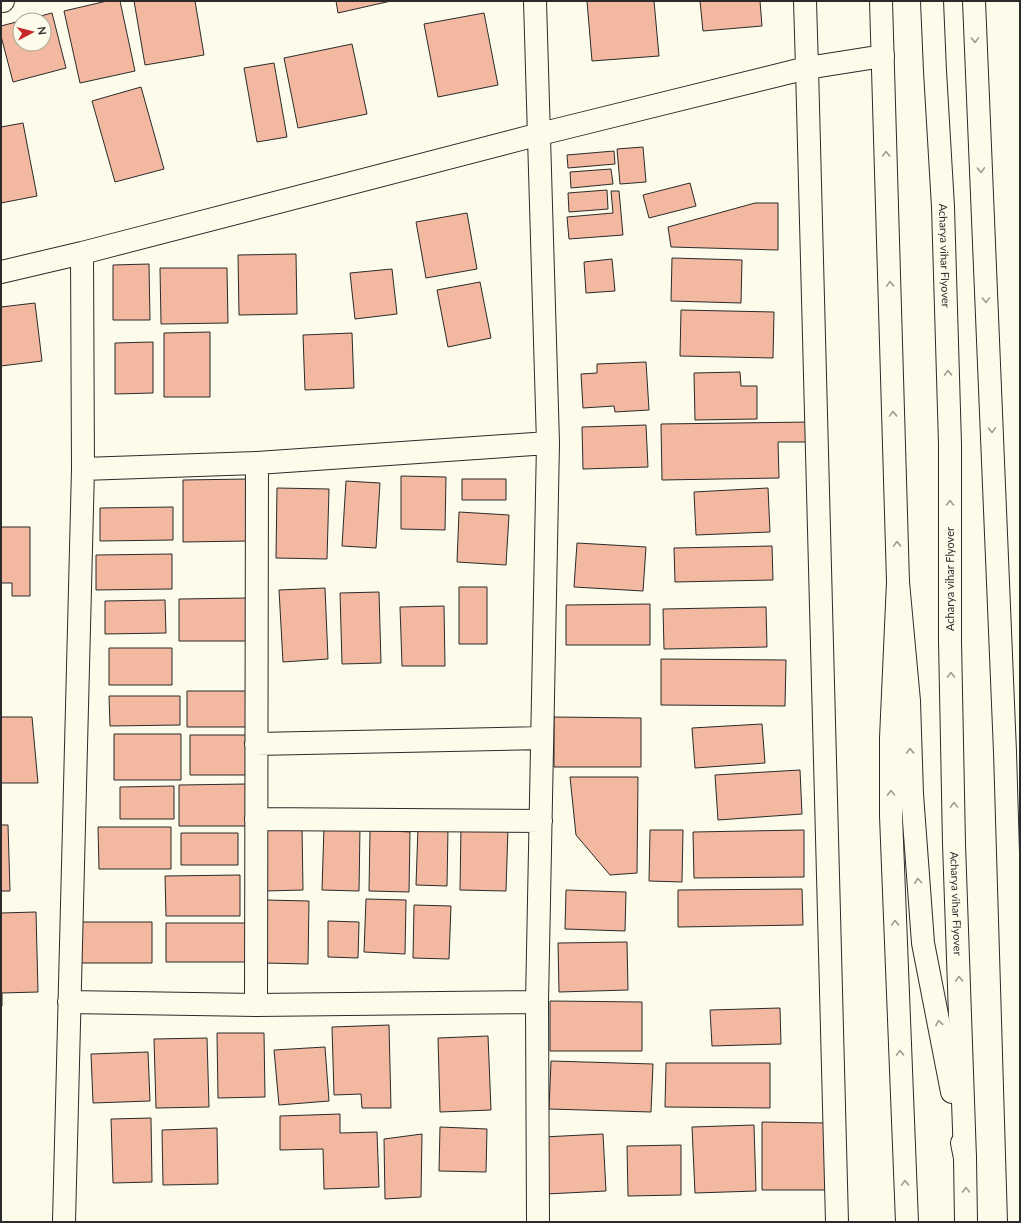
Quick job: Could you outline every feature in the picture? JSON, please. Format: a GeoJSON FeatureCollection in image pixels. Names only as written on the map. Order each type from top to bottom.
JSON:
{"type":"FeatureCollection","features":[{"type":"Feature","properties":{"kind":"main road"},"geometry":{"type":"LineString","coordinates":[[535,1],[548,443],[537,1002],[538,1222]]}},
{"type":"Feature","properties":{"kind":"main road"},"geometry":{"type":"LineString","coordinates":[[804,1],[837,1222]]}},
{"type":"Feature","properties":{"kind":"main road"},"geometry":{"type":"LineString","coordinates":[[881,1],[898,582],[909,701],[912,794],[923,943],[965,1158],[966,1222]]}},
{"type":"Feature","properties":{"kind":"main road","name":"Acharya vihar Flyover"},"geometry":{"type":"LineString","coordinates":[[932,1],[943,208],[950,436],[950,640],[954,844],[965,1158]]}},
{"type":"Feature","properties":{"kind":"main road"},"geometry":{"type":"LineString","coordinates":[[974,1],[1018,1098],[1019,1222]]}},
{"type":"Feature","properties":{"kind":"main road"},"geometry":{"type":"LineString","coordinates":[[1,272],[82,253],[540,134],[807,68],[883,56]]}},
{"type":"Feature","properties":{"kind":"main road"},"geometry":{"type":"LineString","coordinates":[[64,1222],[83,469],[82,253]]}},
{"type":"Feature","properties":{"kind":"main road"},"geometry":{"type":"LineString","coordinates":[[83,469],[257,463],[548,443]]}},
{"type":"Feature","properties":{"kind":"main road"},"geometry":{"type":"LineString","coordinates":[[256,1005],[257,463]]}},
{"type":"Feature","properties":{"kind":"main road"},"geometry":{"type":"LineString","coordinates":[[898,582],[890,738],[891,816],[907,1222]]}},
{"type":"Feature","properties":{"kind":"main road"},"geometry":{"type":"LineString","coordinates":[[256,744],[542,738]]}},
{"type":"Feature","properties":{"kind":"main road"},"geometry":{"type":"LineString","coordinates":[[256,819],[541,821]]}},
{"type":"Feature","properties":{"kind":"main road"},"geometry":{"type":"LineString","coordinates":[[69,1002],[256,1005],[537,1002]]}},
{"type":"Feature","properties":{"kind":"building"},"geometry":{"type":"Polygon","coordinates":[[[107,1],[120,1],[135,71],[80,83],[64,11],[107,1]]]}},
{"type":"Feature","properties":{"kind":"building"},"geometry":{"type":"Polygon","coordinates":[[[134,1],[195,1],[204,55],[145,65],[134,1]]]}},
{"type":"Feature","properties":{"kind":"building"},"geometry":{"type":"Polygon","coordinates":[[[336,1],[391,1],[338,13],[336,1]]]}},
{"type":"Feature","properties":{"kind":"building"},"geometry":{"type":"Polygon","coordinates":[[[587,1],[654,1],[659,56],[592,61],[587,1]]]}},
{"type":"Feature","properties":{"kind":"building"},"geometry":{"type":"Polygon","coordinates":[[[700,1],[760,1],[762,26],[703,31],[700,1]]]}},
{"type":"Feature","properties":{"kind":"building"},"geometry":{"type":"Polygon","coordinates":[[[52,13],[66,68],[13,82],[1,36],[1,26],[12,23],[12,52],[52,52],[52,13]]]}},
{"type":"Feature","properties":{"kind":"building"},"geometry":{"type":"Polygon","coordinates":[[[484,13],[498,85],[438,97],[424,24],[484,13]]]}},
{"type":"Feature","properties":{"kind":"building"},"geometry":{"type":"Polygon","coordinates":[[[352,44],[367,114],[298,128],[284,58],[352,44]]]}},
{"type":"Feature","properties":{"kind":"building"},"geometry":{"type":"Polygon","coordinates":[[[274,63],[287,137],[257,142],[244,68],[274,63]]]}},
{"type":"Feature","properties":{"kind":"building"},"geometry":{"type":"Polygon","coordinates":[[[141,87],[164,169],[115,182],[92,101],[141,87]]]}},
{"type":"Feature","properties":{"kind":"building"},"geometry":{"type":"Polygon","coordinates":[[[23,123],[37,196],[1,203],[1,127],[23,123]]]}},
{"type":"Feature","properties":{"kind":"building"},"geometry":{"type":"Polygon","coordinates":[[[643,147],[646,182],[620,184],[617,149],[643,147]]]}},
{"type":"Feature","properties":{"kind":"building"},"geometry":{"type":"Polygon","coordinates":[[[614,151],[615,164],[568,168],[567,155],[614,151]]]}},
{"type":"Feature","properties":{"kind":"building"},"geometry":{"type":"Polygon","coordinates":[[[611,169],[613,184],[571,188],[570,172],[611,169]]]}},
{"type":"Feature","properties":{"kind":"building"},"geometry":{"type":"Polygon","coordinates":[[[690,183],[696,206],[649,218],[643,195],[690,183]]]}},
{"type":"Feature","properties":{"kind":"building"},"geometry":{"type":"Polygon","coordinates":[[[607,190],[608,209],[569,212],[568,193],[607,190]]]}},
{"type":"Feature","properties":{"kind":"building"},"geometry":{"type":"Polygon","coordinates":[[[611,191],[619,191],[623,235],[569,239],[567,217],[613,213],[611,191]]]}},
{"type":"Feature","properties":{"kind":"building"},"geometry":{"type":"Polygon","coordinates":[[[755,203],[778,203],[778,250],[671,247],[668,227],[755,203]]]}},
{"type":"Feature","properties":{"kind":"building"},"geometry":{"type":"Polygon","coordinates":[[[467,213],[477,269],[426,278],[416,222],[467,213]]]}},
{"type":"Feature","properties":{"kind":"building"},"geometry":{"type":"Polygon","coordinates":[[[296,254],[297,314],[239,315],[238,255],[296,254]]]}},
{"type":"Feature","properties":{"kind":"building"},"geometry":{"type":"Polygon","coordinates":[[[672,258],[742,260],[741,303],[671,301],[672,258]]]}},
{"type":"Feature","properties":{"kind":"building"},"geometry":{"type":"Polygon","coordinates":[[[612,259],[615,291],[586,293],[584,262],[612,259]]]}},
{"type":"Feature","properties":{"kind":"building"},"geometry":{"type":"Polygon","coordinates":[[[149,264],[150,320],[113,320],[113,265],[149,264]]]}},
{"type":"Feature","properties":{"kind":"building"},"geometry":{"type":"Polygon","coordinates":[[[160,268],[227,268],[228,323],[161,324],[160,268]]]}},
{"type":"Feature","properties":{"kind":"building"},"geometry":{"type":"Polygon","coordinates":[[[392,269],[397,314],[355,319],[350,273],[392,269]]]}},
{"type":"Feature","properties":{"kind":"building"},"geometry":{"type":"Polygon","coordinates":[[[480,282],[491,338],[448,347],[437,290],[480,282]]]}},
{"type":"Feature","properties":{"kind":"building"},"geometry":{"type":"Polygon","coordinates":[[[35,303],[42,361],[1,366],[1,307],[35,303]]]}},
{"type":"Feature","properties":{"kind":"building"},"geometry":{"type":"Polygon","coordinates":[[[681,310],[774,312],[773,358],[680,356],[681,310]]]}},
{"type":"Feature","properties":{"kind":"building"},"geometry":{"type":"Polygon","coordinates":[[[210,332],[210,397],[164,397],[164,333],[210,332]]]}},
{"type":"Feature","properties":{"kind":"building"},"geometry":{"type":"Polygon","coordinates":[[[352,333],[354,388],[305,390],[303,335],[352,333]]]}},
{"type":"Feature","properties":{"kind":"building"},"geometry":{"type":"Polygon","coordinates":[[[153,342],[153,393],[115,394],[115,343],[153,342]]]}},
{"type":"Feature","properties":{"kind":"building"},"geometry":{"type":"Polygon","coordinates":[[[646,362],[649,410],[615,412],[614,406],[583,408],[581,374],[597,373],[597,364],[646,362]]]}},
{"type":"Feature","properties":{"kind":"building"},"geometry":{"type":"Polygon","coordinates":[[[740,372],[741,386],[757,386],[757,419],[695,420],[694,373],[740,372]]]}},
{"type":"Feature","properties":{"kind":"building"},"geometry":{"type":"Polygon","coordinates":[[[810,422],[810,442],[778,442],[779,478],[662,480],[661,424],[810,422]]]}},
{"type":"Feature","properties":{"kind":"building"},"geometry":{"type":"Polygon","coordinates":[[[646,425],[648,467],[583,469],[582,427],[646,425]]]}},
{"type":"Feature","properties":{"kind":"building"},"geometry":{"type":"Polygon","coordinates":[[[401,476],[446,477],[445,530],[401,529],[401,476]]]}},
{"type":"Feature","properties":{"kind":"building"},"geometry":{"type":"Polygon","coordinates":[[[248,479],[248,541],[183,542],[183,480],[248,479]]]}},
{"type":"Feature","properties":{"kind":"building"},"geometry":{"type":"Polygon","coordinates":[[[462,479],[506,479],[506,500],[462,500],[462,479]]]}},
{"type":"Feature","properties":{"kind":"building"},"geometry":{"type":"Polygon","coordinates":[[[346,481],[380,483],[376,548],[342,546],[346,481]]]}},
{"type":"Feature","properties":{"kind":"building"},"geometry":{"type":"Polygon","coordinates":[[[277,488],[329,489],[327,559],[276,558],[277,488]]]}},
{"type":"Feature","properties":{"kind":"building"},"geometry":{"type":"Polygon","coordinates":[[[768,488],[770,532],[696,535],[694,492],[768,488]]]}},
{"type":"Feature","properties":{"kind":"building"},"geometry":{"type":"Polygon","coordinates":[[[173,507],[173,540],[100,541],[100,508],[173,507]]]}},
{"type":"Feature","properties":{"kind":"building"},"geometry":{"type":"Polygon","coordinates":[[[459,512],[509,515],[506,565],[457,562],[459,512]]]}},
{"type":"Feature","properties":{"kind":"building"},"geometry":{"type":"Polygon","coordinates":[[[1,527],[30,527],[30,596],[12,596],[12,583],[1,583],[1,527]]]}},
{"type":"Feature","properties":{"kind":"building"},"geometry":{"type":"Polygon","coordinates":[[[577,543],[646,547],[643,591],[574,587],[577,543]]]}},
{"type":"Feature","properties":{"kind":"building"},"geometry":{"type":"Polygon","coordinates":[[[772,546],[773,580],[675,582],[674,548],[772,546]]]}},
{"type":"Feature","properties":{"kind":"building"},"geometry":{"type":"Polygon","coordinates":[[[172,554],[172,589],[96,590],[96,555],[172,554]]]}},
{"type":"Feature","properties":{"kind":"building"},"geometry":{"type":"Polygon","coordinates":[[[459,587],[487,587],[487,644],[459,644],[459,587]]]}},
{"type":"Feature","properties":{"kind":"building"},"geometry":{"type":"Polygon","coordinates":[[[325,588],[328,659],[283,662],[279,590],[325,588]]]}},
{"type":"Feature","properties":{"kind":"building"},"geometry":{"type":"Polygon","coordinates":[[[379,592],[381,663],[342,664],[340,593],[379,592]]]}},
{"type":"Feature","properties":{"kind":"building"},"geometry":{"type":"Polygon","coordinates":[[[247,598],[247,641],[179,641],[179,599],[247,598]]]}},
{"type":"Feature","properties":{"kind":"building"},"geometry":{"type":"Polygon","coordinates":[[[165,600],[166,633],[105,634],[105,601],[165,600]]]}},
{"type":"Feature","properties":{"kind":"building"},"geometry":{"type":"Polygon","coordinates":[[[650,604],[650,645],[566,645],[566,605],[650,604]]]}},
{"type":"Feature","properties":{"kind":"building"},"geometry":{"type":"Polygon","coordinates":[[[444,606],[445,666],[402,666],[400,607],[444,606]]]}},
{"type":"Feature","properties":{"kind":"building"},"geometry":{"type":"Polygon","coordinates":[[[766,607],[767,647],[664,649],[663,609],[766,607]]]}},
{"type":"Feature","properties":{"kind":"building"},"geometry":{"type":"Polygon","coordinates":[[[109,648],[172,648],[172,685],[109,685],[109,648]]]}},
{"type":"Feature","properties":{"kind":"building"},"geometry":{"type":"Polygon","coordinates":[[[661,659],[786,660],[785,706],[661,705],[661,659]]]}},
{"type":"Feature","properties":{"kind":"building"},"geometry":{"type":"Polygon","coordinates":[[[187,691],[251,691],[251,727],[187,727],[187,691]]]}},
{"type":"Feature","properties":{"kind":"building"},"geometry":{"type":"Polygon","coordinates":[[[109,696],[180,696],[180,725],[110,726],[109,696]]]}},
{"type":"Feature","properties":{"kind":"building"},"geometry":{"type":"Polygon","coordinates":[[[1,717],[32,717],[38,783],[1,783],[1,717]]]}},
{"type":"Feature","properties":{"kind":"building"},"geometry":{"type":"Polygon","coordinates":[[[554,717],[641,718],[641,767],[554,767],[554,717]]]}},
{"type":"Feature","properties":{"kind":"building"},"geometry":{"type":"Polygon","coordinates":[[[762,724],[765,763],[695,768],[692,728],[762,724]]]}},
{"type":"Feature","properties":{"kind":"building"},"geometry":{"type":"Polygon","coordinates":[[[114,734],[181,734],[181,780],[114,780],[114,734]]]}},
{"type":"Feature","properties":{"kind":"building"},"geometry":{"type":"Polygon","coordinates":[[[190,735],[248,735],[248,775],[190,775],[190,735]]]}},
{"type":"Feature","properties":{"kind":"building"},"geometry":{"type":"Polygon","coordinates":[[[800,770],[802,814],[718,820],[715,775],[800,770]]]}},
{"type":"Feature","properties":{"kind":"building"},"geometry":{"type":"Polygon","coordinates":[[[570,777],[638,777],[637,873],[610,875],[576,835],[570,777]]]}},
{"type":"Feature","properties":{"kind":"building"},"geometry":{"type":"Polygon","coordinates":[[[246,784],[246,826],[179,826],[179,785],[246,784]]]}},
{"type":"Feature","properties":{"kind":"building"},"geometry":{"type":"Polygon","coordinates":[[[174,786],[174,819],[120,819],[120,787],[174,786]]]}},
{"type":"Feature","properties":{"kind":"building"},"geometry":{"type":"Polygon","coordinates":[[[1,825],[8,825],[10,891],[1,891],[1,825]]]}},
{"type":"Feature","properties":{"kind":"building"},"geometry":{"type":"Polygon","coordinates":[[[324,826],[360,827],[359,891],[322,890],[324,826]]]}},
{"type":"Feature","properties":{"kind":"building"},"geometry":{"type":"Polygon","coordinates":[[[461,826],[508,828],[506,891],[460,890],[461,826]]]}},
{"type":"Feature","properties":{"kind":"building"},"geometry":{"type":"Polygon","coordinates":[[[98,827],[171,827],[171,869],[99,869],[98,827]]]}},
{"type":"Feature","properties":{"kind":"building"},"geometry":{"type":"Polygon","coordinates":[[[418,827],[448,828],[447,886],[416,885],[418,827]]]}},
{"type":"Feature","properties":{"kind":"building"},"geometry":{"type":"Polygon","coordinates":[[[302,828],[303,890],[265,891],[263,829],[302,828]]]}},
{"type":"Feature","properties":{"kind":"building"},"geometry":{"type":"Polygon","coordinates":[[[370,830],[410,832],[409,892],[369,891],[370,830]]]}},
{"type":"Feature","properties":{"kind":"building"},"geometry":{"type":"Polygon","coordinates":[[[650,830],[683,830],[682,882],[649,881],[650,830]]]}},
{"type":"Feature","properties":{"kind":"building"},"geometry":{"type":"Polygon","coordinates":[[[804,830],[804,877],[694,878],[693,832],[804,830]]]}},
{"type":"Feature","properties":{"kind":"building"},"geometry":{"type":"Polygon","coordinates":[[[181,833],[238,833],[238,865],[181,865],[181,833]]]}},
{"type":"Feature","properties":{"kind":"building"},"geometry":{"type":"Polygon","coordinates":[[[240,875],[240,916],[166,916],[165,876],[240,875]]]}},
{"type":"Feature","properties":{"kind":"building"},"geometry":{"type":"Polygon","coordinates":[[[802,889],[803,925],[678,927],[678,890],[802,889]]]}},
{"type":"Feature","properties":{"kind":"building"},"geometry":{"type":"Polygon","coordinates":[[[566,890],[626,892],[625,931],[565,929],[566,890]]]}},
{"type":"Feature","properties":{"kind":"building"},"geometry":{"type":"Polygon","coordinates":[[[366,899],[406,900],[405,954],[364,952],[366,899]]]}},
{"type":"Feature","properties":{"kind":"building"},"geometry":{"type":"Polygon","coordinates":[[[266,900],[309,901],[308,964],[264,963],[266,900]]]}},
{"type":"Feature","properties":{"kind":"building"},"geometry":{"type":"Polygon","coordinates":[[[414,905],[451,906],[449,959],[413,958],[414,905]]]}},
{"type":"Feature","properties":{"kind":"building"},"geometry":{"type":"Polygon","coordinates":[[[36,912],[38,992],[2,993],[1,1006],[1,913],[36,912]]]}},
{"type":"Feature","properties":{"kind":"building"},"geometry":{"type":"Polygon","coordinates":[[[328,921],[359,922],[358,958],[328,957],[328,921]]]}},
{"type":"Feature","properties":{"kind":"building"},"geometry":{"type":"Polygon","coordinates":[[[81,922],[152,922],[152,963],[81,963],[81,922]]]}},
{"type":"Feature","properties":{"kind":"building"},"geometry":{"type":"Polygon","coordinates":[[[166,923],[247,923],[248,962],[166,962],[166,923]]]}},
{"type":"Feature","properties":{"kind":"building"},"geometry":{"type":"Polygon","coordinates":[[[627,942],[628,990],[559,992],[558,943],[627,942]]]}},
{"type":"Feature","properties":{"kind":"building"},"geometry":{"type":"Polygon","coordinates":[[[550,1001],[642,1002],[642,1051],[550,1051],[550,1001]]]}},
{"type":"Feature","properties":{"kind":"building"},"geometry":{"type":"Polygon","coordinates":[[[780,1008],[781,1044],[712,1046],[710,1010],[780,1008]]]}},
{"type":"Feature","properties":{"kind":"building"},"geometry":{"type":"Polygon","coordinates":[[[389,1025],[391,1108],[362,1108],[361,1094],[334,1095],[332,1027],[389,1025]]]}},
{"type":"Feature","properties":{"kind":"building"},"geometry":{"type":"Polygon","coordinates":[[[217,1033],[264,1033],[265,1097],[218,1098],[217,1033]]]}},
{"type":"Feature","properties":{"kind":"building"},"geometry":{"type":"Polygon","coordinates":[[[488,1036],[491,1110],[440,1112],[438,1038],[488,1036]]]}},
{"type":"Feature","properties":{"kind":"building"},"geometry":{"type":"Polygon","coordinates":[[[207,1038],[209,1107],[156,1108],[154,1039],[207,1038]]]}},
{"type":"Feature","properties":{"kind":"building"},"geometry":{"type":"Polygon","coordinates":[[[325,1047],[329,1101],[279,1105],[274,1050],[325,1047]]]}},
{"type":"Feature","properties":{"kind":"building"},"geometry":{"type":"Polygon","coordinates":[[[148,1052],[150,1101],[93,1103],[91,1054],[148,1052]]]}},
{"type":"Feature","properties":{"kind":"building"},"geometry":{"type":"Polygon","coordinates":[[[551,1061],[653,1064],[651,1112],[549,1109],[551,1061]]]}},
{"type":"Feature","properties":{"kind":"building"},"geometry":{"type":"Polygon","coordinates":[[[666,1063],[770,1063],[770,1108],[665,1107],[666,1063]]]}},
{"type":"Feature","properties":{"kind":"building"},"geometry":{"type":"Polygon","coordinates":[[[340,1114],[340,1133],[377,1132],[379,1187],[324,1189],[323,1149],[280,1150],[280,1116],[340,1114]]]}},
{"type":"Feature","properties":{"kind":"building"},"geometry":{"type":"Polygon","coordinates":[[[151,1118],[152,1182],[113,1183],[111,1119],[151,1118]]]}},
{"type":"Feature","properties":{"kind":"building"},"geometry":{"type":"Polygon","coordinates":[[[762,1122],[826,1123],[826,1190],[762,1190],[762,1122]]]}},
{"type":"Feature","properties":{"kind":"building"},"geometry":{"type":"Polygon","coordinates":[[[754,1125],[756,1191],[695,1193],[692,1127],[754,1125]]]}},
{"type":"Feature","properties":{"kind":"building"},"geometry":{"type":"Polygon","coordinates":[[[440,1127],[487,1129],[486,1172],[439,1171],[440,1127]]]}},
{"type":"Feature","properties":{"kind":"building"},"geometry":{"type":"Polygon","coordinates":[[[217,1128],[218,1184],[163,1185],[162,1130],[217,1128]]]}},
{"type":"Feature","properties":{"kind":"building"},"geometry":{"type":"Polygon","coordinates":[[[422,1134],[421,1197],[385,1199],[384,1139],[422,1134]]]}},
{"type":"Feature","properties":{"kind":"building"},"geometry":{"type":"Polygon","coordinates":[[[603,1134],[606,1191],[546,1194],[543,1137],[603,1134]]]}},
{"type":"Feature","properties":{"kind":"building"},"geometry":{"type":"Polygon","coordinates":[[[681,1145],[681,1195],[628,1196],[627,1146],[681,1145]]]}}]}
